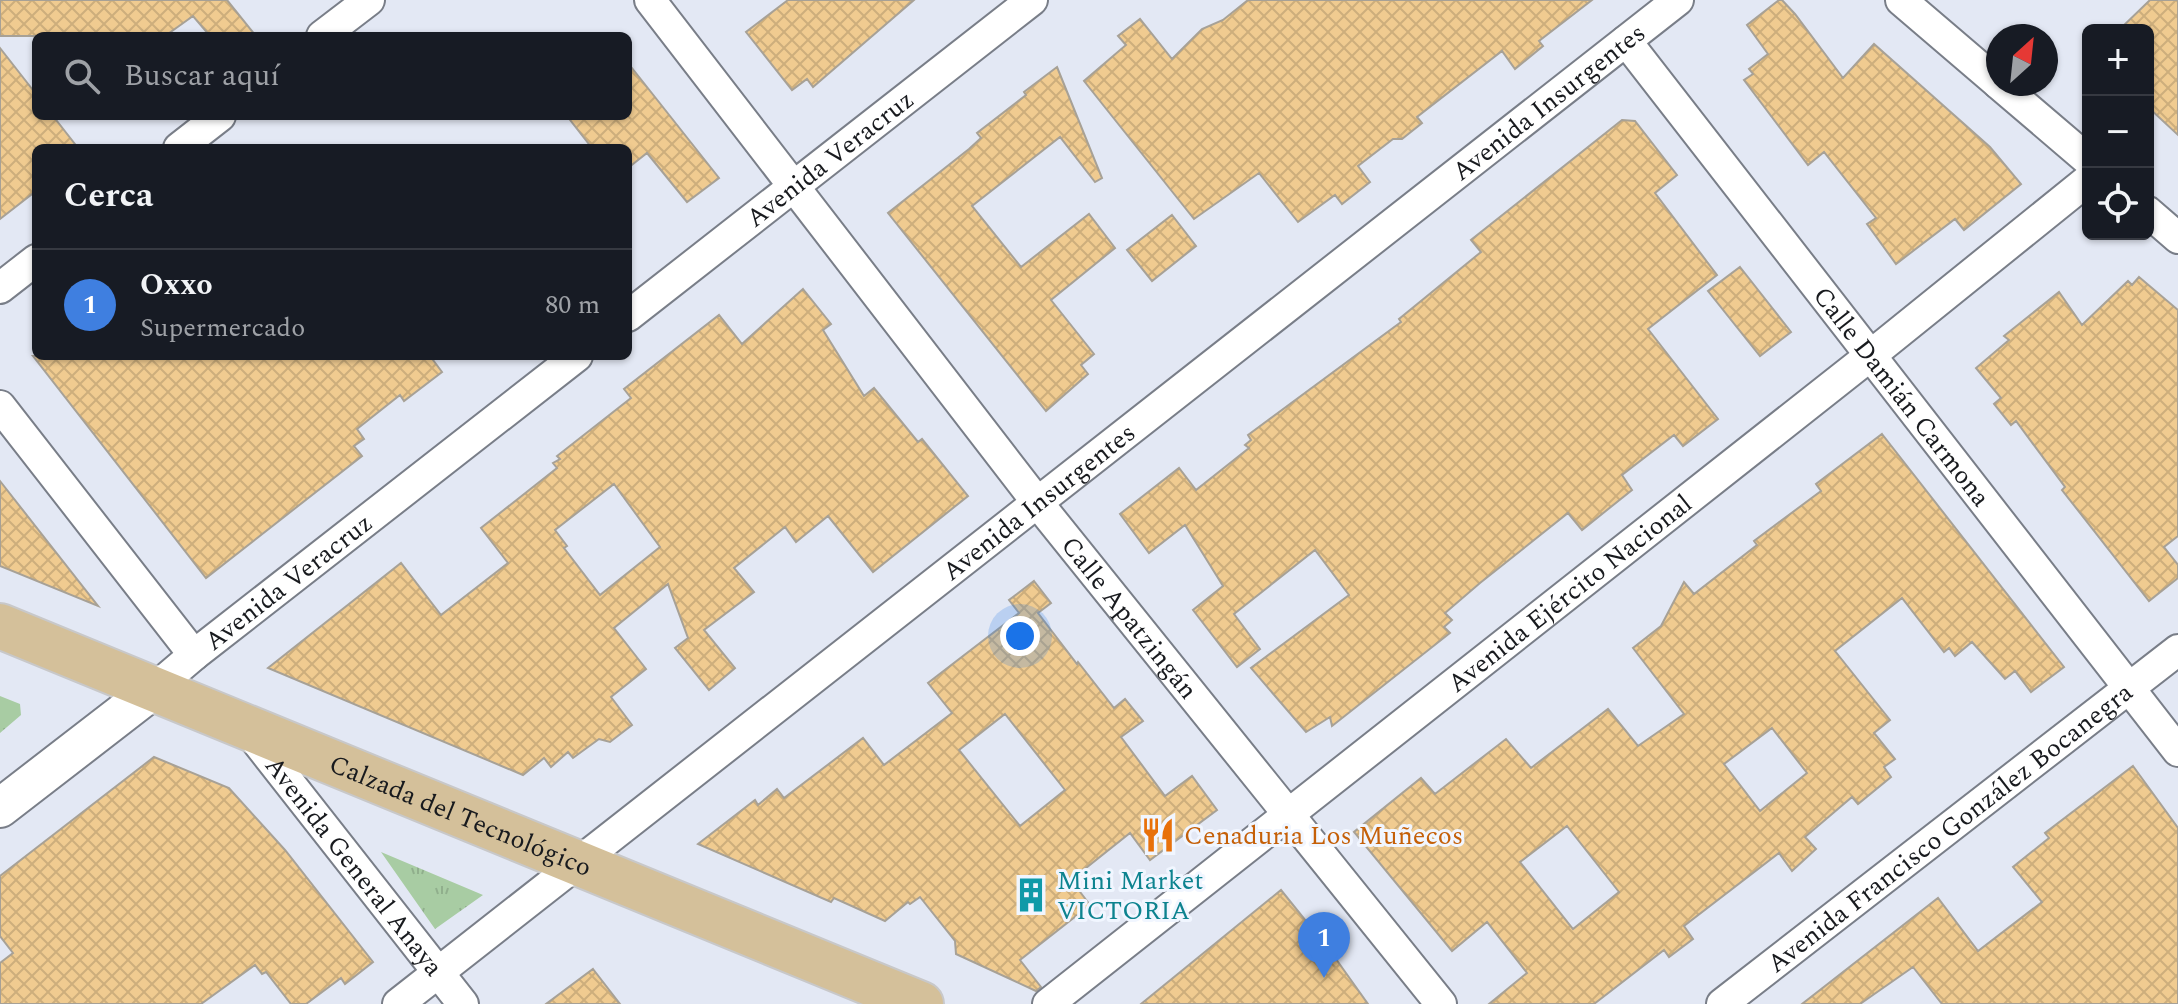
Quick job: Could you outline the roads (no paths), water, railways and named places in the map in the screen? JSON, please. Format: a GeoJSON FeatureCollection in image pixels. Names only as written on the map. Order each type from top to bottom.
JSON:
{"type":"FeatureCollection","features":[{"type":"Feature","properties":{"kind":"main road","name":"Calzada del Tecnológico"},"geometry":{"type":"LineString","coordinates":[[0,626],[921,1004]]}},
{"type":"Feature","properties":{"kind":"street"},"geometry":{"type":"LineString","coordinates":[[327,32],[369,0]]}},
{"type":"Feature","properties":{"kind":"street","name":"Calle Apatzingán"},"geometry":{"type":"LineString","coordinates":[[650,0],[1037,502],[1441,1004]]}},
{"type":"Feature","properties":{"kind":"street","name":"Avenida Veracruz"},"geometry":{"type":"LineString","coordinates":[[632,313],[1032,0]]}},
{"type":"Feature","properties":{"kind":"street","name":"Avenida Insurgentes"},"geometry":{"type":"LineString","coordinates":[[398,1004],[1678,0]]}},
{"type":"Feature","properties":{"kind":"street"},"geometry":{"type":"LineString","coordinates":[[1901,0],[1986,74]]}},
{"type":"Feature","properties":{"kind":"street","name":"Calle Damián Carmona"},"geometry":{"type":"LineString","coordinates":[[1626,41],[2178,751]]}},
{"type":"Feature","properties":{"kind":"street"},"geometry":{"type":"LineString","coordinates":[[2012,96],[2082,155]]}},
{"type":"Feature","properties":{"kind":"street"},"geometry":{"type":"LineString","coordinates":[[184,144],[215,120]]}},
{"type":"Feature","properties":{"kind":"street","name":"Avenida Ejército Nacional"},"geometry":{"type":"LineString","coordinates":[[1048,1004],[2082,185]]}},
{"type":"Feature","properties":{"kind":"street"},"geometry":{"type":"LineString","coordinates":[[2154,217],[2178,238]]}},
{"type":"Feature","properties":{"kind":"street"},"geometry":{"type":"LineString","coordinates":[[0,288],[32,263]]}},
{"type":"Feature","properties":{"kind":"street","name":"Avenida Veracruz"},"geometry":{"type":"LineString","coordinates":[[0,808],[572,360]]}},
{"type":"Feature","properties":{"kind":"street"},"geometry":{"type":"LineString","coordinates":[[0,406],[194,655]]}},
{"type":"Feature","properties":{"kind":"street","name":"Avenida Francisco González Bocanegra"},"geometry":{"type":"LineString","coordinates":[[1722,1004],[2178,650]]}},
{"type":"Feature","properties":{"kind":"street","name":"Avenida General Anaya"},"geometry":{"type":"LineString","coordinates":[[245,726],[463,1004]]}},
{"type":"Feature","properties":{"kind":"place","name":"Cenaduria Los Muñecos"},"geometry":{"type":"Point","coordinates":[1158,835]}},
{"type":"Feature","properties":{"kind":"place","name":"Mini Market VICTORIA"},"geometry":{"type":"Point","coordinates":[1031,895]}},
{"type":"Feature","properties":{"kind":"place","name":"Oxxo"},"geometry":{"type":"Point","coordinates":[1324,978]}}]}
